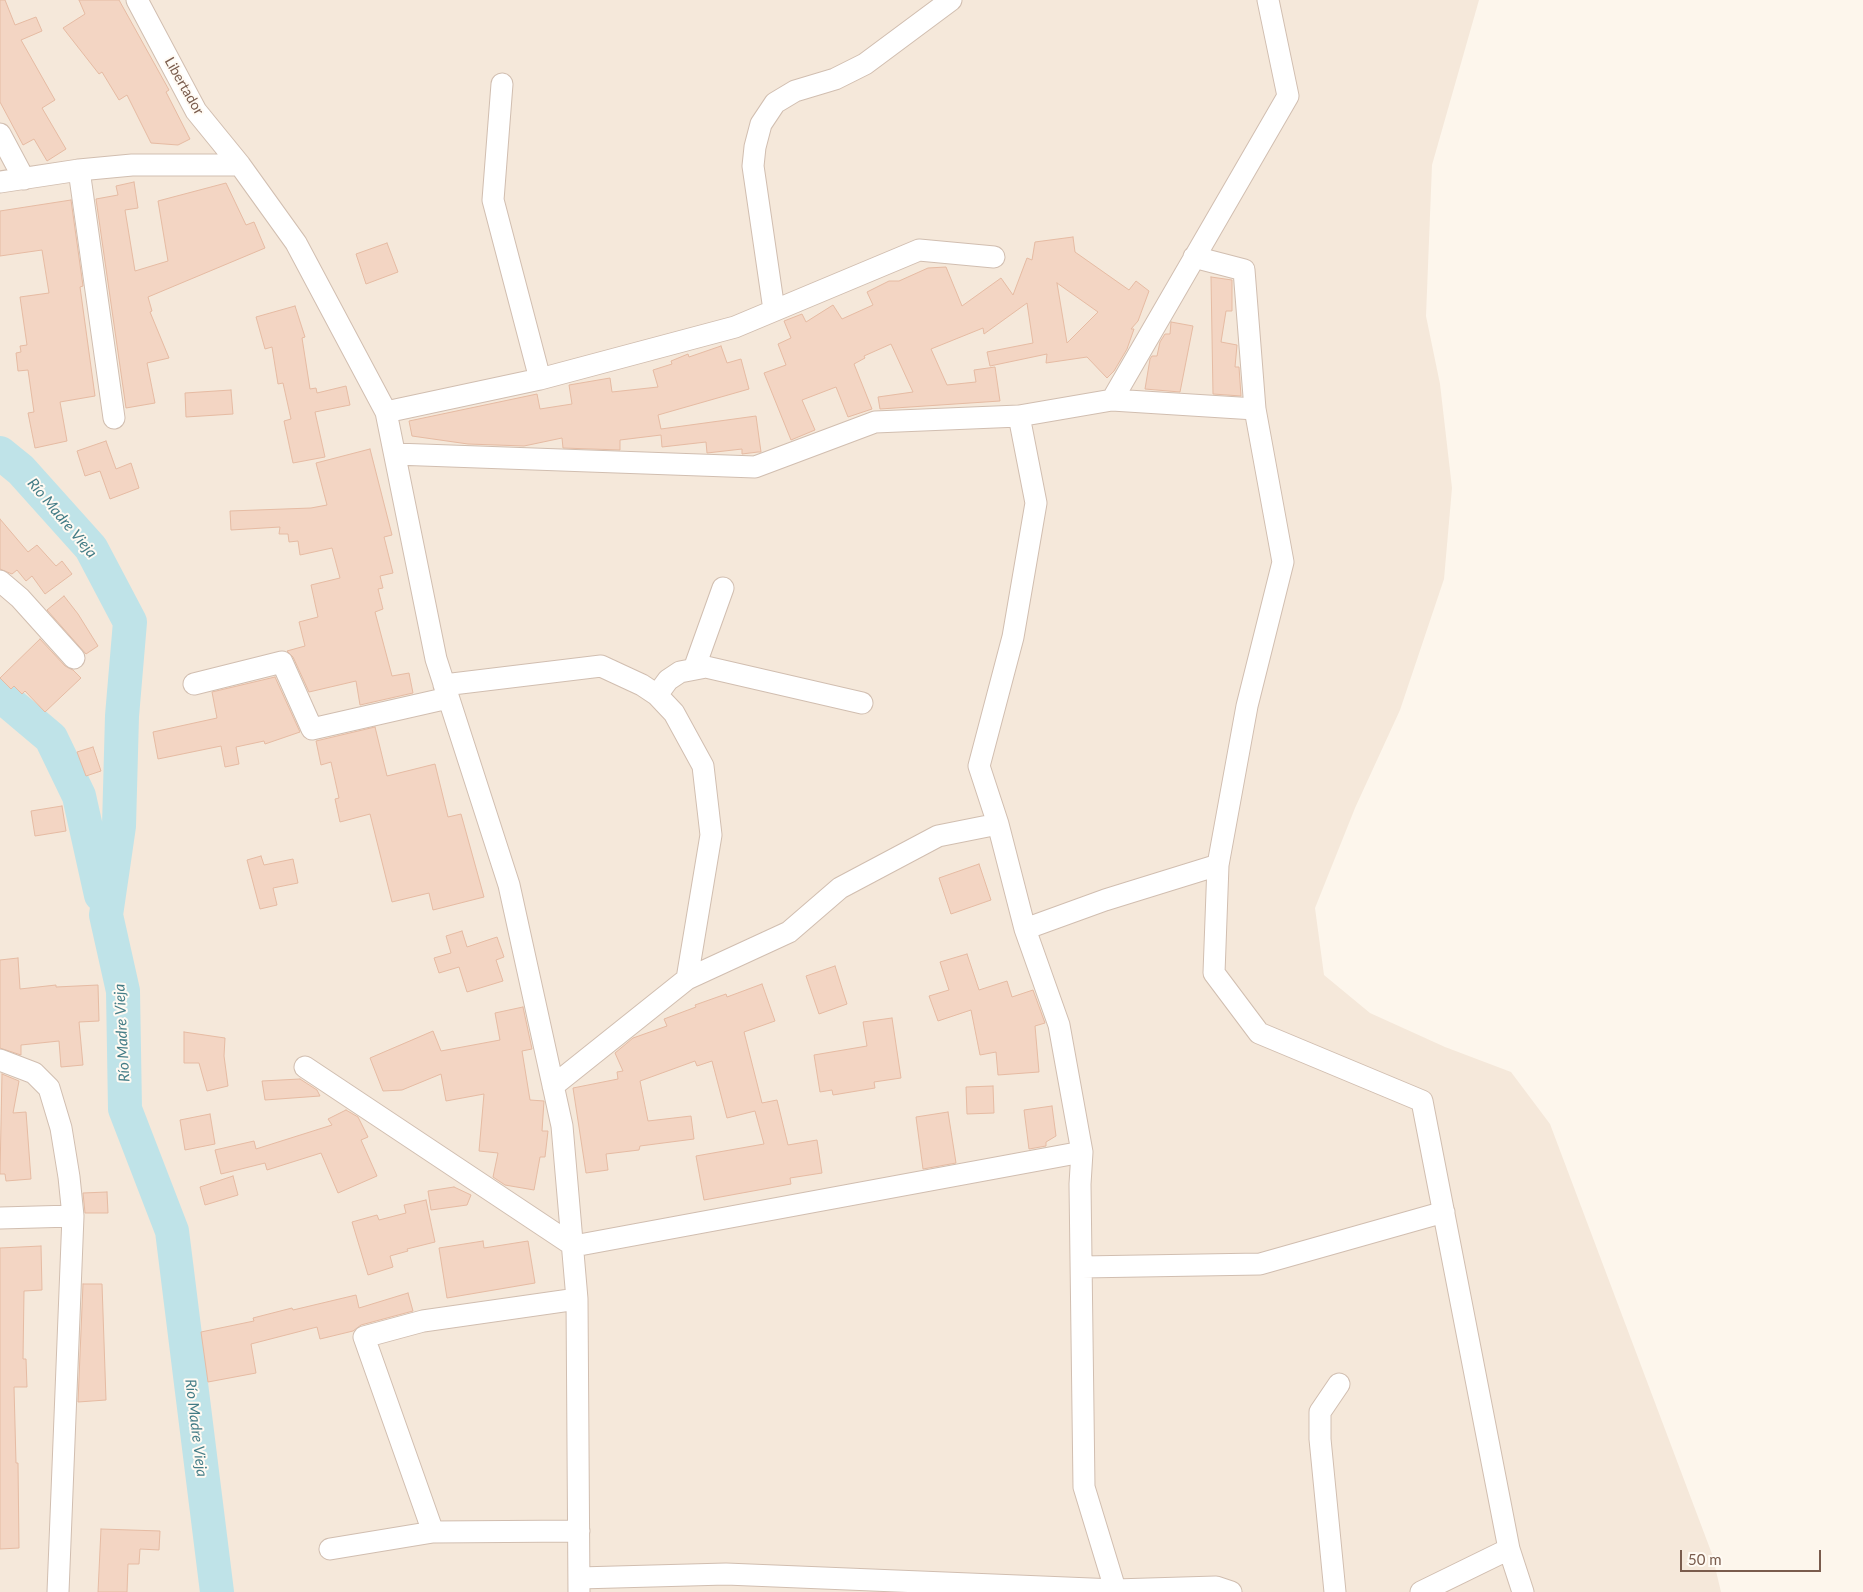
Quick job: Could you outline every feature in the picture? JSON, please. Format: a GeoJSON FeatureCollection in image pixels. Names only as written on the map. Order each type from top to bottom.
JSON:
{"type":"FeatureCollection","features":[{"type":"Feature","properties":{"kind":"street","name":"Libertador"},"geometry":{"type":"LineString","coordinates":[[136,0],[196,111],[240,165],[296,243],[386,412],[436,660],[509,885],[562,1126],[574,1246],[577,1298],[579,1585]]}},
{"type":"Feature","properties":{"kind":"street"},"geometry":{"type":"LineString","coordinates":[[774,310],[753,166],[754,147],[761,124],[771,108],[784,96],[834,79],[865,64],[951,0]]}},
{"type":"Feature","properties":{"kind":"street"},"geometry":{"type":"LineString","coordinates":[[1112,400],[1288,96],[1268,0]]}},
{"type":"Feature","properties":{"kind":"street"},"geometry":{"type":"LineString","coordinates":[[502,84],[493,200],[540,379]]}},
{"type":"Feature","properties":{"kind":"street"},"geometry":{"type":"LineString","coordinates":[[0,134],[24,179]]}},
{"type":"Feature","properties":{"kind":"street"},"geometry":{"type":"LineString","coordinates":[[0,182],[79,170],[132,166],[240,165]]}},
{"type":"Feature","properties":{"kind":"street"},"geometry":{"type":"LineString","coordinates":[[79,170],[114,418]]}},
{"type":"Feature","properties":{"kind":"street"},"geometry":{"type":"LineString","coordinates":[[386,412],[540,379],[734,327],[919,250],[994,257]]}},
{"type":"Feature","properties":{"kind":"street"},"geometry":{"type":"LineString","coordinates":[[1194,257],[1244,270],[1255,409],[1283,562],[1247,706],[1218,865],[1214,973],[1259,1034],[1422,1101],[1509,1549],[1523,1592]]}},
{"type":"Feature","properties":{"kind":"street"},"geometry":{"type":"LineString","coordinates":[[394,454],[755,467],[875,422],[1019,416],[1112,400],[1255,409]]}},
{"type":"Feature","properties":{"kind":"street"},"geometry":{"type":"LineString","coordinates":[[1019,416],[1036,503],[1013,637],[979,766],[998,824],[1025,929],[1059,1025],[1082,1152],[1084,1487],[1116,1591]]}},
{"type":"Feature","properties":{"kind":"street"},"geometry":{"type":"LineString","coordinates":[[0,581],[20,598],[74,658]]}},
{"type":"Feature","properties":{"kind":"street"},"geometry":{"type":"LineString","coordinates":[[694,669],[722,588]]}},
{"type":"Feature","properties":{"kind":"street"},"geometry":{"type":"LineString","coordinates":[[194,684],[282,662],[312,729],[446,691],[601,666],[642,685],[657,695],[674,713],[703,766],[712,835],[687,980]]}},
{"type":"Feature","properties":{"kind":"street"},"geometry":{"type":"LineString","coordinates":[[657,695],[668,680],[680,672],[706,667],[862,703]]}},
{"type":"Feature","properties":{"kind":"street"},"geometry":{"type":"LineString","coordinates":[[553,1086],[687,980],[789,932],[840,888],[938,836],[998,824]]}},
{"type":"Feature","properties":{"kind":"street"},"geometry":{"type":"LineString","coordinates":[[1025,929],[1105,900],[1218,865]]}},
{"type":"Feature","properties":{"kind":"street"},"geometry":{"type":"LineString","coordinates":[[0,1060],[34,1073],[49,1088],[60,1128],[69,1177],[73,1216],[58,1592]]}},
{"type":"Feature","properties":{"kind":"street"},"geometry":{"type":"LineString","coordinates":[[305,1067],[574,1246],[1082,1152]]}},
{"type":"Feature","properties":{"kind":"street"},"geometry":{"type":"LineString","coordinates":[[1082,1267],[1260,1264],[1444,1212]]}},
{"type":"Feature","properties":{"kind":"street"},"geometry":{"type":"LineString","coordinates":[[0,1218],[73,1216]]}},
{"type":"Feature","properties":{"kind":"street"},"geometry":{"type":"LineString","coordinates":[[433,1532],[364,1337],[423,1321],[577,1298]]}},
{"type":"Feature","properties":{"kind":"street"},"geometry":{"type":"LineString","coordinates":[[1335,1592],[1320,1439],[1320,1412],[1339,1384]]}},
{"type":"Feature","properties":{"kind":"street"},"geometry":{"type":"LineString","coordinates":[[330,1549],[433,1532],[579,1531]]}},
{"type":"Feature","properties":{"kind":"street"},"geometry":{"type":"LineString","coordinates":[[1421,1592],[1509,1549]]}},
{"type":"Feature","properties":{"kind":"street"},"geometry":{"type":"LineString","coordinates":[[579,1585],[726,1574],[941,1588],[1116,1591],[1216,1587],[1231,1592]]}},
{"type":"Feature","properties":{"kind":"shaded area"},"geometry":{"type":"Polygon","coordinates":[[[0,0],[1479,0],[1432,165],[1426,316],[1440,384],[1452,488],[1444,579],[1400,710],[1355,808],[1315,908],[1324,975],[1370,1013],[1445,1047],[1511,1072],[1550,1124],[1712,1554],[1721,1592],[0,1592],[0,0]]]}},
{"type":"Feature","properties":{"kind":"building"},"geometry":{"type":"Polygon","coordinates":[[[0,0],[5,0],[15,25],[36,17],[42,31],[21,40],[55,100],[42,108],[66,149],[47,161],[34,139],[23,145],[0,102],[0,0]]]}},
{"type":"Feature","properties":{"kind":"building"},"geometry":{"type":"Polygon","coordinates":[[[79,0],[119,0],[169,90],[166,92],[190,139],[178,145],[151,143],[127,95],[119,100],[102,72],[99,74],[63,28],[85,14],[79,0]]]}},
{"type":"Feature","properties":{"kind":"building"},"geometry":{"type":"Polygon","coordinates":[[[134,182],[138,208],[125,210],[135,271],[168,261],[158,201],[226,183],[246,225],[254,222],[265,248],[148,297],[152,311],[150,312],[169,358],[147,363],[155,403],[126,408],[96,199],[118,195],[116,186],[134,182]]]}},
{"type":"Feature","properties":{"kind":"building"},"geometry":{"type":"Polygon","coordinates":[[[71,200],[83,286],[80,287],[95,396],[60,402],[67,441],[35,448],[28,413],[34,412],[28,370],[18,371],[16,353],[21,352],[20,346],[27,345],[20,297],[49,293],[42,250],[0,256],[0,211],[71,200]]]}},
{"type":"Feature","properties":{"kind":"building"},"geometry":{"type":"Polygon","coordinates":[[[1073,237],[1075,252],[1129,290],[1136,281],[1149,291],[1138,321],[1131,329],[1134,329],[1127,349],[1114,371],[1107,378],[1087,357],[1046,363],[1047,354],[990,366],[987,352],[1033,343],[1027,303],[984,334],[983,328],[931,349],[947,385],[976,382],[974,370],[995,367],[1000,401],[880,409],[878,397],[913,392],[891,344],[864,356],[865,358],[854,364],[872,409],[848,417],[836,387],[802,400],[815,430],[791,440],[764,373],[786,365],[778,344],[791,338],[784,321],[802,314],[806,322],[833,305],[842,319],[873,305],[867,292],[889,281],[899,281],[928,268],[946,267],[962,306],[1001,278],[1013,295],[1027,258],[1032,260],[1035,242],[1073,237]],[[1057,283],[1067,343],[1098,312],[1057,283]]]}},
{"type":"Feature","properties":{"kind":"building"},"geometry":{"type":"Polygon","coordinates":[[[387,243],[398,272],[366,284],[356,254],[387,243]]]}},
{"type":"Feature","properties":{"kind":"building"},"geometry":{"type":"Polygon","coordinates":[[[1211,277],[1232,280],[1232,311],[1226,311],[1221,342],[1237,345],[1235,367],[1239,367],[1241,396],[1213,394],[1211,277]]]}},
{"type":"Feature","properties":{"kind":"building"},"geometry":{"type":"Polygon","coordinates":[[[295,306],[305,337],[302,338],[310,389],[316,388],[317,393],[346,386],[350,405],[315,412],[325,457],[293,463],[284,421],[291,419],[283,383],[278,384],[272,347],[265,349],[256,317],[295,306]]]}},
{"type":"Feature","properties":{"kind":"building"},"geometry":{"type":"Polygon","coordinates":[[[1171,322],[1193,326],[1180,392],[1145,389],[1150,359],[1152,356],[1157,356],[1160,342],[1165,334],[1170,334],[1171,322]]]}},
{"type":"Feature","properties":{"kind":"building"},"geometry":{"type":"Polygon","coordinates":[[[721,346],[727,363],[741,359],[749,389],[658,415],[661,429],[756,416],[761,452],[742,454],[742,449],[707,453],[706,442],[662,447],[661,435],[620,440],[620,450],[563,448],[562,438],[524,446],[468,444],[412,436],[409,421],[537,394],[540,409],[572,404],[569,385],[610,378],[612,392],[658,387],[653,370],[672,364],[671,361],[688,354],[689,357],[721,346]]]}},
{"type":"Feature","properties":{"kind":"building"},"geometry":{"type":"Polygon","coordinates":[[[231,390],[233,414],[186,417],[185,393],[231,390]]]}},
{"type":"Feature","properties":{"kind":"building"},"geometry":{"type":"Polygon","coordinates":[[[106,441],[116,469],[131,463],[139,488],[110,499],[100,471],[85,476],[77,451],[106,441]]]}},
{"type":"Feature","properties":{"kind":"building"},"geometry":{"type":"Polygon","coordinates":[[[370,449],[392,535],[384,537],[393,573],[380,576],[383,588],[378,589],[383,609],[375,612],[392,676],[409,673],[413,693],[360,705],[356,681],[309,692],[293,657],[287,651],[305,646],[299,622],[318,617],[311,585],[340,578],[332,548],[300,555],[298,541],[289,542],[288,534],[279,534],[280,527],[231,530],[230,511],[311,508],[327,505],[316,463],[370,449]]]}},
{"type":"Feature","properties":{"kind":"building"},"geometry":{"type":"Polygon","coordinates":[[[0,519],[28,552],[37,545],[56,566],[62,561],[72,574],[45,594],[32,576],[26,581],[17,570],[12,574],[0,569],[0,519]]]}},
{"type":"Feature","properties":{"kind":"building"},"geometry":{"type":"Polygon","coordinates":[[[64,596],[98,646],[86,654],[47,610],[64,596]]]}},
{"type":"Feature","properties":{"kind":"building"},"geometry":{"type":"Polygon","coordinates":[[[40,639],[65,666],[73,670],[81,678],[45,712],[25,691],[22,694],[14,686],[11,689],[0,678],[40,639]]]}},
{"type":"Feature","properties":{"kind":"building"},"geometry":{"type":"Polygon","coordinates":[[[275,677],[300,732],[265,744],[264,741],[236,747],[239,764],[225,767],[221,746],[158,759],[153,732],[217,718],[212,692],[275,677]]]}},
{"type":"Feature","properties":{"kind":"building"},"geometry":{"type":"Polygon","coordinates":[[[375,727],[387,776],[435,764],[448,817],[461,814],[484,897],[433,910],[429,893],[392,902],[370,814],[340,822],[335,799],[339,798],[331,762],[321,765],[316,741],[375,727]]]}},
{"type":"Feature","properties":{"kind":"building"},"geometry":{"type":"Polygon","coordinates":[[[93,747],[101,771],[86,776],[77,752],[93,747]]]}},
{"type":"Feature","properties":{"kind":"building"},"geometry":{"type":"Polygon","coordinates":[[[62,806],[66,831],[35,836],[31,811],[62,806]]]}},
{"type":"Feature","properties":{"kind":"building"},"geometry":{"type":"Polygon","coordinates":[[[261,856],[264,865],[293,859],[298,883],[273,888],[277,905],[260,909],[247,860],[261,856]]]}},
{"type":"Feature","properties":{"kind":"building"},"geometry":{"type":"Polygon","coordinates":[[[979,864],[991,900],[951,914],[939,878],[979,864]]]}},
{"type":"Feature","properties":{"kind":"building"},"geometry":{"type":"Polygon","coordinates":[[[462,931],[467,947],[497,937],[504,957],[496,960],[503,981],[467,992],[459,967],[439,973],[434,958],[451,953],[446,936],[462,931]]]}},
{"type":"Feature","properties":{"kind":"building"},"geometry":{"type":"Polygon","coordinates":[[[967,954],[979,990],[1007,981],[1012,997],[1033,990],[1045,1023],[1035,1026],[1039,1072],[998,1075],[996,1052],[980,1055],[971,1010],[938,1021],[929,996],[949,990],[940,962],[967,954]]]}},
{"type":"Feature","properties":{"kind":"building"},"geometry":{"type":"Polygon","coordinates":[[[18,958],[20,989],[56,985],[56,987],[98,985],[99,1021],[79,1022],[83,1065],[61,1067],[59,1041],[21,1045],[21,1055],[0,1048],[0,960],[18,958]]]}},
{"type":"Feature","properties":{"kind":"building"},"geometry":{"type":"Polygon","coordinates":[[[835,966],[847,1004],[819,1014],[806,976],[835,966]]]}},
{"type":"Feature","properties":{"kind":"building"},"geometry":{"type":"Polygon","coordinates":[[[762,984],[775,1021],[744,1032],[762,1103],[777,1100],[788,1145],[817,1140],[822,1173],[790,1178],[791,1184],[704,1200],[696,1156],[764,1144],[755,1111],[727,1118],[712,1061],[697,1066],[695,1061],[640,1081],[648,1121],[691,1116],[694,1139],[640,1146],[639,1150],[606,1154],[608,1170],[586,1173],[573,1088],[618,1079],[617,1072],[623,1071],[615,1053],[633,1038],[667,1026],[664,1019],[696,1007],[695,1005],[726,994],[727,997],[762,984]]]}},
{"type":"Feature","properties":{"kind":"building"},"geometry":{"type":"Polygon","coordinates":[[[523,1007],[532,1049],[522,1051],[530,1100],[544,1101],[542,1131],[548,1131],[545,1157],[540,1157],[534,1190],[505,1185],[493,1177],[498,1153],[479,1151],[484,1094],[446,1101],[441,1074],[402,1090],[383,1091],[370,1058],[433,1031],[441,1051],[500,1040],[495,1013],[523,1007]]]}},
{"type":"Feature","properties":{"kind":"building"},"geometry":{"type":"Polygon","coordinates":[[[892,1018],[901,1078],[874,1082],[875,1088],[833,1095],[832,1090],[820,1092],[814,1055],[867,1046],[863,1022],[892,1018]]]}},
{"type":"Feature","properties":{"kind":"building"},"geometry":{"type":"Polygon","coordinates":[[[184,1032],[225,1038],[224,1056],[228,1086],[207,1091],[199,1063],[184,1063],[184,1032]]]}},
{"type":"Feature","properties":{"kind":"building"},"geometry":{"type":"Polygon","coordinates":[[[2,1074],[19,1081],[13,1113],[26,1112],[31,1179],[6,1181],[5,1174],[0,1174],[2,1074]]]}},
{"type":"Feature","properties":{"kind":"building"},"geometry":{"type":"Polygon","coordinates":[[[300,1079],[317,1090],[320,1096],[265,1100],[262,1081],[300,1079]]]}},
{"type":"Feature","properties":{"kind":"building"},"geometry":{"type":"Polygon","coordinates":[[[993,1086],[994,1113],[967,1114],[966,1087],[993,1086]]]}},
{"type":"Feature","properties":{"kind":"building"},"geometry":{"type":"Polygon","coordinates":[[[1052,1106],[1056,1136],[1046,1142],[1046,1146],[1029,1149],[1024,1110],[1052,1106]]]}},
{"type":"Feature","properties":{"kind":"building"},"geometry":{"type":"Polygon","coordinates":[[[346,1110],[358,1117],[368,1137],[361,1140],[377,1176],[338,1193],[321,1153],[267,1170],[265,1163],[221,1174],[215,1150],[254,1141],[256,1149],[332,1125],[328,1119],[346,1110]]]}},
{"type":"Feature","properties":{"kind":"building"},"geometry":{"type":"Polygon","coordinates":[[[948,1112],[956,1163],[923,1169],[916,1117],[948,1112]]]}},
{"type":"Feature","properties":{"kind":"building"},"geometry":{"type":"Polygon","coordinates":[[[210,1114],[215,1144],[185,1150],[180,1120],[210,1114]]]}},
{"type":"Feature","properties":{"kind":"building"},"geometry":{"type":"Polygon","coordinates":[[[233,1176],[238,1195],[205,1205],[200,1187],[233,1176]]]}},
{"type":"Feature","properties":{"kind":"building"},"geometry":{"type":"Polygon","coordinates":[[[454,1187],[471,1195],[467,1205],[431,1210],[428,1191],[454,1187]]]}},
{"type":"Feature","properties":{"kind":"building"},"geometry":{"type":"Polygon","coordinates":[[[107,1192],[108,1213],[85,1213],[83,1193],[107,1192]]]}},
{"type":"Feature","properties":{"kind":"building"},"geometry":{"type":"Polygon","coordinates":[[[426,1200],[435,1242],[407,1249],[408,1251],[390,1256],[393,1267],[368,1275],[352,1222],[377,1215],[379,1220],[406,1213],[404,1205],[426,1200]]]}},
{"type":"Feature","properties":{"kind":"building"},"geometry":{"type":"Polygon","coordinates":[[[483,1241],[484,1248],[528,1241],[535,1283],[447,1298],[439,1248],[483,1241]]]}},
{"type":"Feature","properties":{"kind":"building"},"geometry":{"type":"Polygon","coordinates":[[[41,1246],[42,1290],[24,1291],[23,1359],[26,1359],[27,1387],[14,1387],[16,1463],[18,1463],[19,1548],[0,1549],[0,1248],[41,1246]]]}},
{"type":"Feature","properties":{"kind":"building"},"geometry":{"type":"Polygon","coordinates":[[[83,1284],[102,1284],[106,1400],[78,1402],[83,1284]]]}},
{"type":"Feature","properties":{"kind":"building"},"geometry":{"type":"Polygon","coordinates":[[[408,1293],[413,1311],[361,1325],[353,1331],[320,1339],[317,1327],[251,1344],[256,1373],[208,1382],[201,1332],[254,1321],[253,1318],[292,1308],[293,1310],[356,1295],[359,1308],[408,1293]]]}},
{"type":"Feature","properties":{"kind":"building"},"geometry":{"type":"Polygon","coordinates":[[[101,1529],[160,1531],[159,1550],[140,1549],[139,1564],[128,1564],[127,1592],[98,1592],[101,1529]]]}},
{"type":"Feature","properties":{"kind":"waterway","name":"Río Madre Vieja"},"geometry":{"type":"LineString","coordinates":[[0,453],[21,470],[91,548],[130,622],[122,716],[119,826],[106,915],[123,991],[125,1109],[172,1231],[217,1592]]}},
{"type":"Feature","properties":{"kind":"waterway"},"geometry":{"type":"LineString","coordinates":[[0,695],[51,738],[79,796],[101,895]]}}]}
